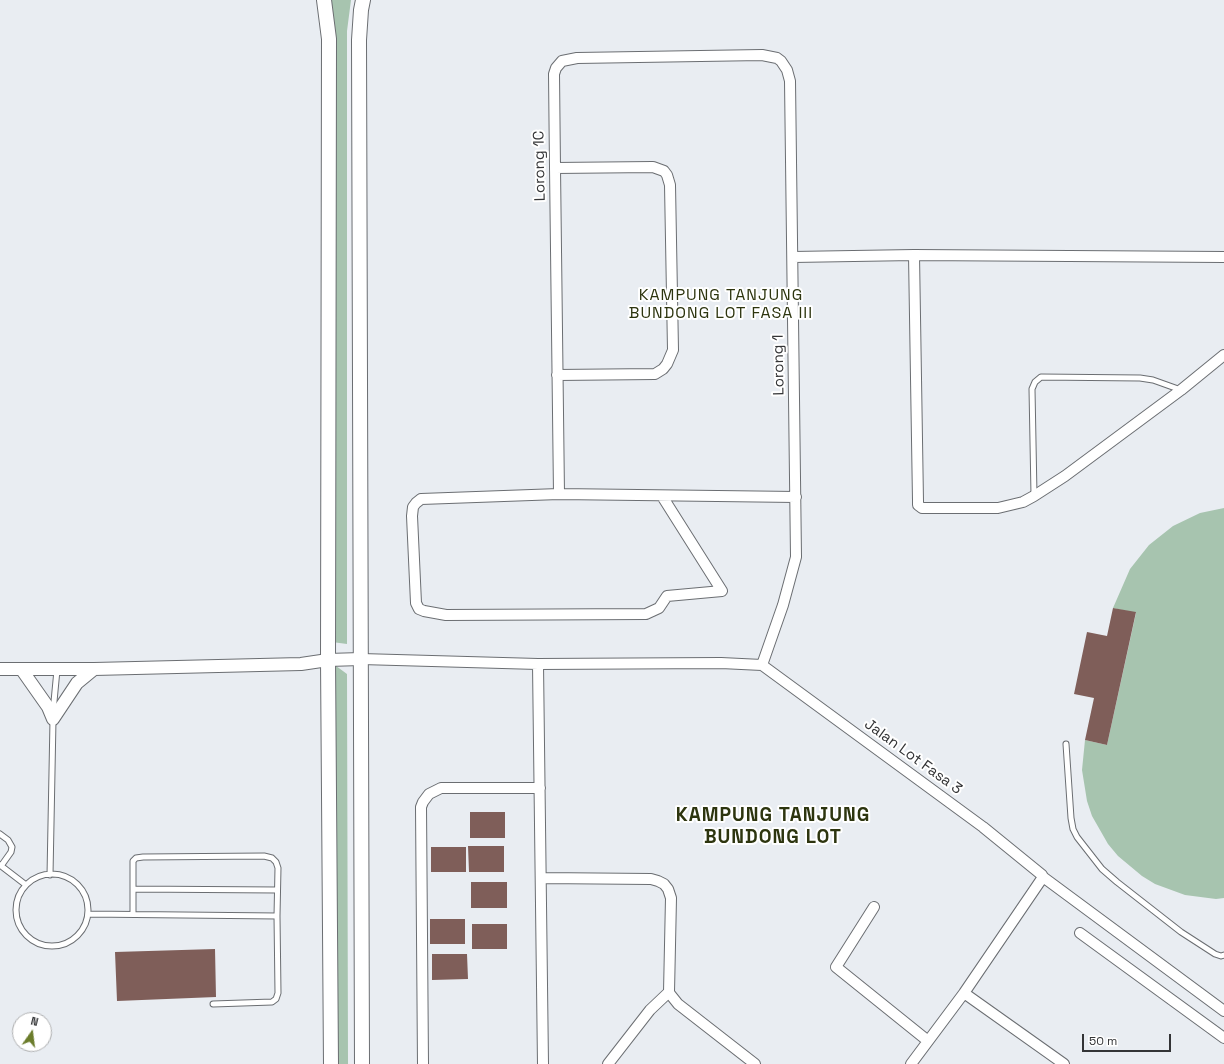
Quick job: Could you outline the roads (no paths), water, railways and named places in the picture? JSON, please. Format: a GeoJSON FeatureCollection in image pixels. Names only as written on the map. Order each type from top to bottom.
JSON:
{"type":"FeatureCollection","features":[{"type":"Feature","properties":{"kind":"main road"},"geometry":{"type":"LineString","coordinates":[[324,0],[330,39],[328,660],[331,1064]]}},
{"type":"Feature","properties":{"kind":"main road"},"geometry":{"type":"LineString","coordinates":[[362,1064],[359,40],[363,0]]}},
{"type":"Feature","properties":{"kind":"street","name":"Lorong 1C"},"geometry":{"type":"LineString","coordinates":[[559,494],[554,74],[556,68],[562,61],[577,58],[762,55],[773,57],[781,61]]}},
{"type":"Feature","properties":{"kind":"street","name":"Lorong 1"},"geometry":{"type":"LineString","coordinates":[[762,665],[783,605],[796,557],[790,81],[787,70],[781,61]]}},
{"type":"Feature","properties":{"kind":"street"},"geometry":{"type":"LineString","coordinates":[[555,168],[653,167],[664,171],[667,175],[670,185],[673,342],[672,354],[670,358],[663,369],[655,374],[557,375]]}},
{"type":"Feature","properties":{"kind":"street"},"geometry":{"type":"LineString","coordinates":[[793,258],[914,255],[1224,257]]}},
{"type":"Feature","properties":{"kind":"street"},"geometry":{"type":"LineString","coordinates":[[914,255],[918,505],[924,508],[998,508],[1023,502],[1065,476],[1180,390],[1224,355]]}},
{"type":"Feature","properties":{"kind":"street"},"geometry":{"type":"LineString","coordinates":[[662,496],[722,591],[667,596],[659,608],[646,614],[446,616],[430,614],[419,609],[416,603],[412,516],[413,507],[422,499],[559,494],[796,497]]}},
{"type":"Feature","properties":{"kind":"street"},"geometry":{"type":"LineString","coordinates":[[0,669],[94,669],[301,664],[328,660],[538,664],[721,663],[762,665]]}},
{"type":"Feature","properties":{"kind":"street"},"geometry":{"type":"LineString","coordinates":[[538,664],[543,1064]]}},
{"type":"Feature","properties":{"kind":"street","name":"Jalan Lot Fasa 3"},"geometry":{"type":"LineString","coordinates":[[762,665],[983,827],[1042,875],[1043,878],[1224,1011]]}},
{"type":"Feature","properties":{"kind":"street"},"geometry":{"type":"LineString","coordinates":[[52,719],[77,683],[94,669]]}},
{"type":"Feature","properties":{"kind":"street"},"geometry":{"type":"LineString","coordinates":[[22,670],[48,707],[52,719]]}},
{"type":"Feature","properties":{"kind":"street"},"geometry":{"type":"LineString","coordinates":[[423,1064],[421,807],[423,802],[429,794],[440,788],[540,788]]}},
{"type":"Feature","properties":{"kind":"street"},"geometry":{"type":"LineString","coordinates":[[541,878],[651,880],[664,884],[671,898],[668,992],[678,1004],[755,1064]]}},
{"type":"Feature","properties":{"kind":"street"},"geometry":{"type":"LineString","coordinates":[[911,1064],[964,993],[1043,878]]}},
{"type":"Feature","properties":{"kind":"street"},"geometry":{"type":"LineString","coordinates":[[874,907],[836,967],[928,1041]]}},
{"type":"Feature","properties":{"kind":"street"},"geometry":{"type":"LineString","coordinates":[[1080,933],[1224,1038]]}},
{"type":"Feature","properties":{"kind":"street"},"geometry":{"type":"LineString","coordinates":[[608,1064],[650,1010],[668,992]]}},
{"type":"Feature","properties":{"kind":"street"},"geometry":{"type":"LineString","coordinates":[[964,993],[1064,1064]]}},
{"type":"Feature","properties":{"kind":"lane"},"geometry":{"type":"LineString","coordinates":[[1034,496],[1032,389],[1041,377],[1140,378],[1153,380],[1180,390]]}},
{"type":"Feature","properties":{"kind":"lane"},"geometry":{"type":"LineString","coordinates":[[50,875],[52,719],[57,669]]}},
{"type":"Feature","properties":{"kind":"lane"},"geometry":{"type":"LineString","coordinates":[[1066,744],[1071,818],[1078,837],[1109,876],[1181,932],[1215,954],[1221,956],[1224,955]]}},
{"type":"Feature","properties":{"kind":"lane"},"geometry":{"type":"LineString","coordinates":[[0,834],[8,840],[12,847],[12,852],[1,866],[26,886]]}},
{"type":"Feature","properties":{"kind":"lane"},"geometry":{"type":"LineString","coordinates":[[133,914],[133,864],[136,858],[264,856],[272,858],[276,862],[278,868],[278,993],[276,999],[268,1003],[213,1004]]}},
{"type":"Feature","properties":{"kind":"lane"},"geometry":{"type":"LineString","coordinates":[[50,875],[60,875],[79,887],[85,897],[88,908],[88,914],[84,927],[79,935],[62,945],[53,946],[43,946],[34,942],[27,936],[20,929],[15,910],[20,892],[26,886],[34,879],[50,875]]}},
{"type":"Feature","properties":{"kind":"lane"},"geometry":{"type":"LineString","coordinates":[[133,890],[278,890]]}},
{"type":"Feature","properties":{"kind":"lane"},"geometry":{"type":"LineString","coordinates":[[88,914],[277,916]]}},
{"type":"Feature","properties":{"kind":"district","name":"KAMPUNG TANJUNG BUNDONG LOT FASA III"},"geometry":{"type":"Point","coordinates":[721,305]}},
{"type":"Feature","properties":{"kind":"district","name":"KAMPUNG TANJUNG BUNDONG LOT"},"geometry":{"type":"Point","coordinates":[773,827]}}]}
